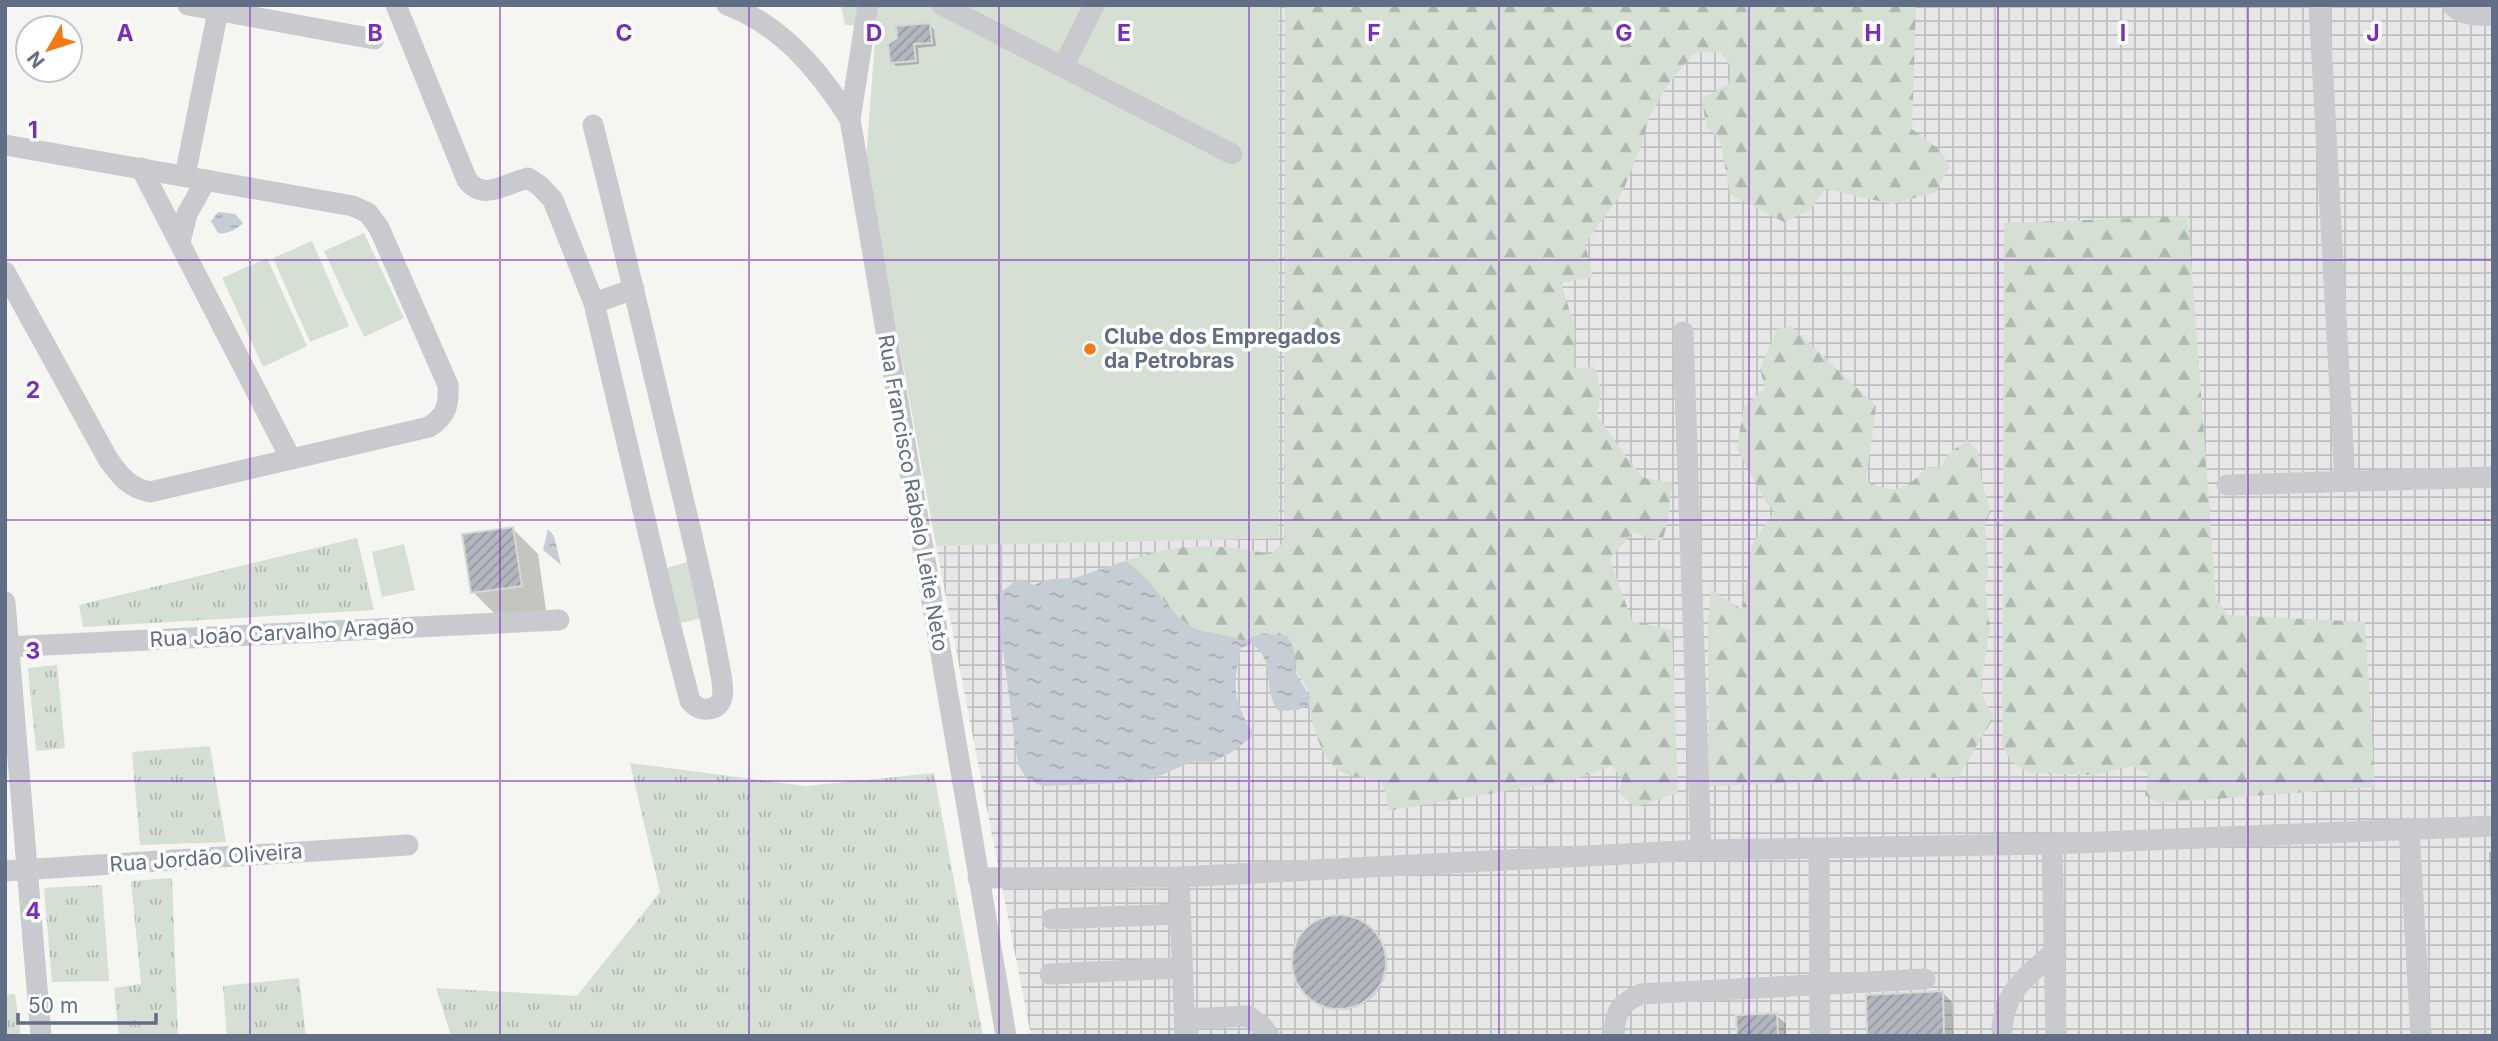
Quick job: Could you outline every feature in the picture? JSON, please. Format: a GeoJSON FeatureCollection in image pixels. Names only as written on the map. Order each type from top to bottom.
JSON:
{"type":"FeatureCollection","features":[{"type":"Feature","properties":{"kind":"street"},"geometry":{"type":"LineString","coordinates":[[188,5],[374,40]]}},
{"type":"Feature","properties":{"kind":"street"},"geometry":{"type":"LineString","coordinates":[[396,5],[467,180],[480,191],[528,178],[553,200],[594,303],[686,688],[690,701],[697,708],[704,710],[714,708],[721,702],[723,689],[709,612],[593,125]]}},
{"type":"Feature","properties":{"kind":"street","name":"Rua Francisco Rabelo Leite Neto"},"geometry":{"type":"LineString","coordinates":[[727,5],[748,13],[791,42],[828,85],[850,119],[1006,1036]]}},
{"type":"Feature","properties":{"kind":"street"},"geometry":{"type":"LineString","coordinates":[[850,119],[868,5]]}},
{"type":"Feature","properties":{"kind":"street"},"geometry":{"type":"LineString","coordinates":[[942,5],[1232,154]]}},
{"type":"Feature","properties":{"kind":"street"},"geometry":{"type":"LineString","coordinates":[[1062,67],[1094,5]]}},
{"type":"Feature","properties":{"kind":"street"},"geometry":{"type":"LineString","coordinates":[[2319,5],[2345,482]]}},
{"type":"Feature","properties":{"kind":"street"},"geometry":{"type":"LineString","coordinates":[[2452,5],[2457,10],[2475,16],[2493,15]]}},
{"type":"Feature","properties":{"kind":"street"},"geometry":{"type":"LineString","coordinates":[[180,242],[196,178],[218,11]]}},
{"type":"Feature","properties":{"kind":"street"},"geometry":{"type":"LineString","coordinates":[[5,145],[353,206],[368,213],[390,249],[448,385],[449,404],[442,419],[429,427],[150,492],[137,489],[122,479],[108,459],[5,272]]}},
{"type":"Feature","properties":{"kind":"street"},"geometry":{"type":"LineString","coordinates":[[141,169],[291,459]]}},
{"type":"Feature","properties":{"kind":"street"},"geometry":{"type":"LineString","coordinates":[[594,303],[634,289]]}},
{"type":"Feature","properties":{"kind":"street"},"geometry":{"type":"LineString","coordinates":[[1684,332],[1701,850]]}},
{"type":"Feature","properties":{"kind":"street"},"geometry":{"type":"LineString","coordinates":[[2227,485],[2493,477]]}},
{"type":"Feature","properties":{"kind":"street"},"geometry":{"type":"LineString","coordinates":[[5,602],[41,1036]]}},
{"type":"Feature","properties":{"kind":"street","name":"Rua João Carvalho Aragão"},"geometry":{"type":"LineString","coordinates":[[7,647],[559,620]]}},
{"type":"Feature","properties":{"kind":"street"},"geometry":{"type":"LineString","coordinates":[[978,878],[1179,877],[1701,850],[2052,844],[2493,826]]}},
{"type":"Feature","properties":{"kind":"street"},"geometry":{"type":"LineString","coordinates":[[2409,828],[2421,1036]]}},
{"type":"Feature","properties":{"kind":"street"},"geometry":{"type":"LineString","coordinates":[[2052,844],[2056,1036]]}},
{"type":"Feature","properties":{"kind":"street","name":"Rua Jordão Oliveira"},"geometry":{"type":"LineString","coordinates":[[5,871],[408,845]]}},
{"type":"Feature","properties":{"kind":"street"},"geometry":{"type":"LineString","coordinates":[[1819,850],[1820,1036]]}},
{"type":"Feature","properties":{"kind":"street"},"geometry":{"type":"LineString","coordinates":[[1179,877],[1185,1028],[1233,1026],[1248,1016],[1263,1027],[1269,1036]]}},
{"type":"Feature","properties":{"kind":"street"},"geometry":{"type":"LineString","coordinates":[[1052,919],[1180,914]]}},
{"type":"Feature","properties":{"kind":"street"},"geometry":{"type":"LineString","coordinates":[[2002,1036],[2002,1017],[2007,1001],[2018,985],[2054,952]]}},
{"type":"Feature","properties":{"kind":"street"},"geometry":{"type":"LineString","coordinates":[[1050,974],[1182,968]]}},
{"type":"Feature","properties":{"kind":"street"},"geometry":{"type":"LineString","coordinates":[[1614,1036],[1616,1015],[1625,1001],[1641,994],[1925,979]]}},
{"type":"Feature","properties":{"kind":"shaded area"},"geometry":{"type":"Polygon","coordinates":[[[1279,5],[2493,5],[2493,1036],[1031,1036],[936,546],[1279,538],[1279,5]]]}},
{"type":"Feature","properties":{"kind":"green space","name":"Clube dos Empregados da Petrobras"},"geometry":{"type":"Polygon","coordinates":[[[841,5],[1279,5],[1279,538],[936,546],[866,159],[876,27],[845,25],[841,5]]]}},
{"type":"Feature","properties":{"kind":"green space"},"geometry":{"type":"Polygon","coordinates":[[[1285,5],[1916,5],[1912,129],[1941,151],[1949,167],[1936,192],[1892,204],[1826,189],[1810,210],[1784,222],[1730,194],[1720,140],[1706,126],[1702,99],[1729,83],[1732,69],[1721,52],[1694,53],[1670,82],[1650,115],[1642,144],[1622,193],[1585,244],[1593,277],[1561,283],[1575,328],[1574,368],[1595,367],[1601,392],[1597,416],[1644,478],[1672,483],[1668,521],[1662,542],[1633,532],[1610,559],[1632,621],[1672,630],[1678,793],[1635,807],[1619,793],[1622,778],[1612,766],[1572,780],[1388,811],[1381,780],[1343,773],[1328,760],[1314,728],[1309,693],[1298,674],[1296,658],[1262,633],[1243,641],[1190,626],[1143,575],[1125,561],[1183,547],[1235,548],[1270,555],[1284,542],[1285,5]]]}},
{"type":"Feature","properties":{"kind":"green space"},"geometry":{"type":"Polygon","coordinates":[[[2188,216],[2216,599],[2228,615],[2365,622],[2375,787],[2159,803],[2145,795],[2149,774],[2132,766],[2095,775],[2029,773],[2012,762],[2002,746],[2004,223],[2188,216]]]}},
{"type":"Feature","properties":{"kind":"green space"},"geometry":{"type":"Polygon","coordinates":[[[364,233],[404,318],[364,337],[324,251],[364,233]]]}},
{"type":"Feature","properties":{"kind":"green space"},"geometry":{"type":"Polygon","coordinates":[[[312,241],[349,326],[310,342],[273,258],[312,241]]]}},
{"type":"Feature","properties":{"kind":"green space"},"geometry":{"type":"Polygon","coordinates":[[[267,258],[307,346],[263,367],[222,278],[267,258]]]}},
{"type":"Feature","properties":{"kind":"green space"},"geometry":{"type":"Polygon","coordinates":[[[1791,326],[1876,406],[1866,481],[1886,488],[1900,488],[1913,481],[1927,467],[1941,467],[1948,454],[1967,440],[1978,451],[1982,483],[1991,511],[1985,524],[1988,570],[1985,588],[1990,630],[1981,682],[1984,700],[1994,717],[1958,777],[1709,786],[1708,620],[1711,590],[1742,609],[1752,545],[1775,510],[1766,503],[1737,448],[1744,407],[1765,388],[1760,369],[1777,329],[1791,326]]]}},
{"type":"Feature","properties":{"kind":"green space"},"geometry":{"type":"Polygon","coordinates":[[[357,538],[374,610],[83,627],[79,605],[357,538]]]}},
{"type":"Feature","properties":{"kind":"green space"},"geometry":{"type":"Polygon","coordinates":[[[404,544],[415,590],[382,597],[372,552],[404,544]]]}},
{"type":"Feature","properties":{"kind":"green space"},"geometry":{"type":"Polygon","coordinates":[[[688,562],[702,618],[677,624],[663,569],[688,562]]]}},
{"type":"Feature","properties":{"kind":"green space"},"geometry":{"type":"Polygon","coordinates":[[[57,665],[65,748],[36,751],[28,668],[57,665]]]}},
{"type":"Feature","properties":{"kind":"green space"},"geometry":{"type":"Polygon","coordinates":[[[210,746],[226,842],[140,845],[132,752],[210,746]]]}},
{"type":"Feature","properties":{"kind":"green space"},"geometry":{"type":"Polygon","coordinates":[[[630,763],[806,786],[934,773],[983,1036],[451,1036],[436,988],[577,996],[660,892],[630,763]]]}},
{"type":"Feature","properties":{"kind":"green space"},"geometry":{"type":"Polygon","coordinates":[[[172,878],[178,1036],[119,1036],[114,988],[141,984],[131,881],[172,878]]]}},
{"type":"Feature","properties":{"kind":"green space"},"geometry":{"type":"Polygon","coordinates":[[[102,885],[109,981],[52,982],[44,888],[102,885]]]}},
{"type":"Feature","properties":{"kind":"green space"},"geometry":{"type":"Polygon","coordinates":[[[299,978],[306,1036],[227,1036],[223,986],[299,978]]]}},
{"type":"Feature","properties":{"kind":"green space"},"geometry":{"type":"Polygon","coordinates":[[[15,994],[21,1036],[5,1036],[5,995],[15,994]]]}},
{"type":"Feature","properties":{"kind":"water"},"geometry":{"type":"Polygon","coordinates":[[[218,212],[235,214],[243,223],[231,231],[218,233],[211,221],[218,212]]]}},
{"type":"Feature","properties":{"kind":"water"},"geometry":{"type":"Polygon","coordinates":[[[548,529],[554,536],[561,565],[543,550],[548,529]]]}},
{"type":"Feature","properties":{"kind":"water"},"geometry":{"type":"Polygon","coordinates":[[[1125,561],[1143,575],[1190,626],[1243,641],[1262,633],[1287,636],[1293,649],[1296,673],[1307,693],[1309,705],[1298,710],[1279,711],[1271,695],[1264,658],[1251,644],[1241,648],[1235,684],[1241,712],[1254,735],[1229,754],[1212,762],[1194,761],[1145,782],[1042,786],[1027,779],[1018,765],[996,596],[1018,579],[1034,585],[1051,579],[1075,578],[1125,561]]]}},
{"type":"Feature","properties":{"kind":"building"},"geometry":{"type":"Polygon","coordinates":[[[930,23],[932,43],[914,44],[916,61],[890,63],[888,44],[897,38],[896,26],[930,23]]]}},
{"type":"Feature","properties":{"kind":"building"},"geometry":{"type":"Polygon","coordinates":[[[513,527],[522,586],[471,593],[462,534],[513,527]]]}},
{"type":"Feature","properties":{"kind":"building"},"geometry":{"type":"Polygon","coordinates":[[[1339,915],[1357,918],[1372,929],[1383,944],[1386,962],[1383,980],[1372,995],[1357,1006],[1339,1009],[1321,1006],[1306,995],[1295,980],[1292,962],[1295,944],[1306,929],[1321,918],[1339,915]]]}},
{"type":"Feature","properties":{"kind":"building"},"geometry":{"type":"Polygon","coordinates":[[[1943,991],[1944,1036],[1867,1036],[1866,995],[1943,991]]]}},
{"type":"Feature","properties":{"kind":"building"},"geometry":{"type":"Polygon","coordinates":[[[1777,1013],[1778,1036],[1737,1036],[1736,1015],[1777,1013]]]}},
{"type":"Feature","properties":{"kind":"place","name":"Clube dos Empregados da Petrobras"},"geometry":{"type":"Point","coordinates":[1090,349]}}]}
